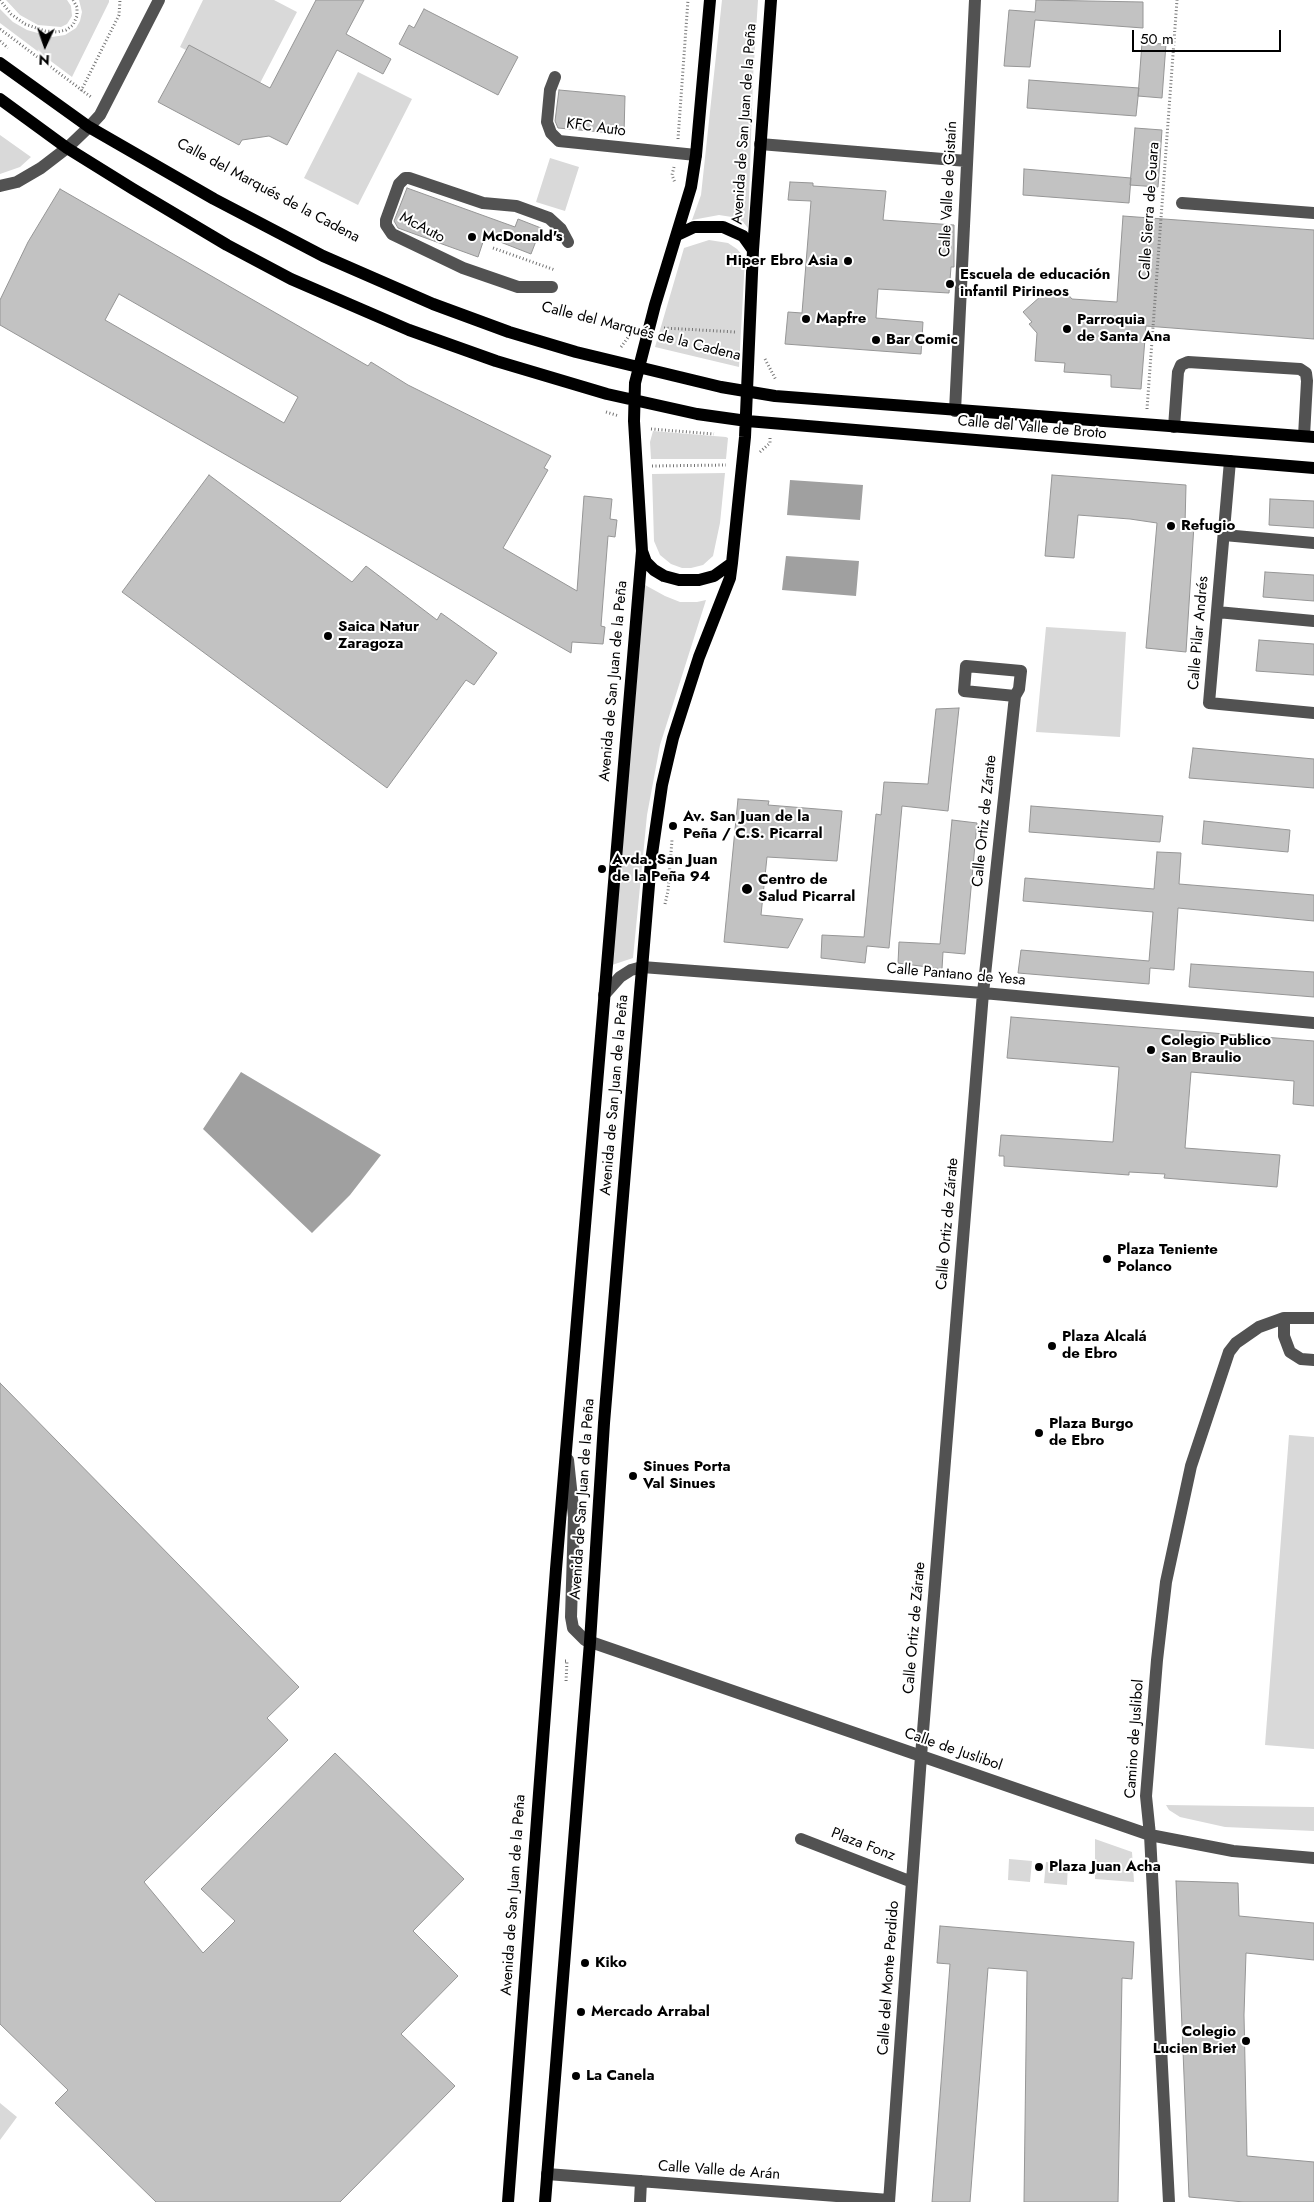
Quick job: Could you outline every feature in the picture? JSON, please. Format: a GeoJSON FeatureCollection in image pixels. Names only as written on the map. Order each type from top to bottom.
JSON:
{"type":"FeatureCollection","features":[{"type":"Feature","properties":{"kind":"main road","name":"Avenida de San Juan de la Peña"},"geometry":{"type":"LineString","coordinates":[[508,2202],[548,1660],[642,552],[634,401],[638,368],[649,324],[689,194],[696,155],[710,0]]}},
{"type":"Feature","properties":{"kind":"main road","name":"Avenida de San Juan de la Peña"},"geometry":{"type":"LineString","coordinates":[[544,2202],[590,1642],[604,1423],[651,862],[662,785],[681,708],[713,618],[730,578],[732,564],[742,484],[753,250],[771,0]]}},
{"type":"Feature","properties":{"kind":"main road","name":"Calle del Marqués de la Cadena"},"geometry":{"type":"LineString","coordinates":[[0,63],[89,127],[214,199],[368,277],[433,304],[509,332],[638,368],[747,392]]}},
{"type":"Feature","properties":{"kind":"main road"},"geometry":{"type":"LineString","coordinates":[[0,99],[68,148],[227,245],[292,279],[359,310],[496,361],[634,401],[697,414],[746,421]]}},
{"type":"Feature","properties":{"kind":"main road","name":"Avenida de San Juan de la Peña"},"geometry":{"type":"LineString","coordinates":[[677,235],[694,227],[722,227],[743,236],[753,250]]}},
{"type":"Feature","properties":{"kind":"main road","name":"Calle del Valle de Broto"},"geometry":{"type":"LineString","coordinates":[[747,392],[955,411],[1309,437]]}},
{"type":"Feature","properties":{"kind":"main road","name":"Calle del Valle de Broto"},"geometry":{"type":"LineString","coordinates":[[746,421],[1314,468]]}},
{"type":"Feature","properties":{"kind":"main road"},"geometry":{"type":"LineString","coordinates":[[642,552],[646,562],[654,570],[679,580],[699,580],[714,576],[732,564]]}},
{"type":"Feature","properties":{"kind":"street"},"geometry":{"type":"LineString","coordinates":[[0,186],[29,176],[68,148],[89,127],[104,105],[159,0]]}},
{"type":"Feature","properties":{"kind":"street","name":"Calle Valle de Gistaín"},"geometry":{"type":"LineString","coordinates":[[955,411],[975,0]]}},
{"type":"Feature","properties":{"kind":"street","name":"KFC Auto"},"geometry":{"type":"LineString","coordinates":[[555,77],[550,90],[547,122],[551,133],[560,141],[696,155]]}},
{"type":"Feature","properties":{"kind":"street"},"geometry":{"type":"LineString","coordinates":[[760,144],[967,161]]}},
{"type":"Feature","properties":{"kind":"street","name":"McAuto"},"geometry":{"type":"LineString","coordinates":[[552,287],[518,286],[463,268],[392,234],[386,225],[386,220],[401,180],[409,178],[483,203],[516,206],[548,218],[565,234],[568,242]]}},
{"type":"Feature","properties":{"kind":"street"},"geometry":{"type":"LineString","coordinates":[[1182,203],[1314,213]]}},
{"type":"Feature","properties":{"kind":"street"},"geometry":{"type":"LineString","coordinates":[[1174,427],[1178,372],[1181,365],[1188,362],[1300,369],[1310,371],[1307,381],[1309,437]]}},
{"type":"Feature","properties":{"kind":"street","name":"Calle Pilar Andrés"},"geometry":{"type":"LineString","coordinates":[[1230,461],[1209,702],[1314,712]]}},
{"type":"Feature","properties":{"kind":"street"},"geometry":{"type":"LineString","coordinates":[[1224,536],[1314,543]]}},
{"type":"Feature","properties":{"kind":"street"},"geometry":{"type":"LineString","coordinates":[[1217,612],[1314,620]]}},
{"type":"Feature","properties":{"kind":"street","name":"Calle Ortiz de Zárate"},"geometry":{"type":"LineString","coordinates":[[921,1756],[983,993],[1015,696]]}},
{"type":"Feature","properties":{"kind":"street","name":"Calle Pantano de Yesa"},"geometry":{"type":"LineString","coordinates":[[604,994],[620,977],[631,970],[642,968],[983,993],[1314,1022]]}},
{"type":"Feature","properties":{"kind":"street"},"geometry":{"type":"LineString","coordinates":[[1284,1318],[1284,1336],[1290,1352],[1301,1359],[1314,1360]]}},
{"type":"Feature","properties":{"kind":"street","name":"Camino de Juslibol"},"geometry":{"type":"LineString","coordinates":[[1170,2202],[1150,1835],[1146,1796],[1160,1621],[1166,1582],[1191,1466],[1229,1352],[1248,1333],[1284,1318],[1314,1318]]}},
{"type":"Feature","properties":{"kind":"street","name":"Avenida de San Juan de la Peña"},"geometry":{"type":"LineString","coordinates":[[566,1440],[574,1518],[571,1618],[576,1633],[590,1642]]}},
{"type":"Feature","properties":{"kind":"street","name":"Calle de Juslibol"},"geometry":{"type":"LineString","coordinates":[[590,1642],[1150,1835],[1233,1851],[1314,1858]]}},
{"type":"Feature","properties":{"kind":"street","name":"Calle del Monte Perdido"},"geometry":{"type":"LineString","coordinates":[[889,2201],[921,1756]]}},
{"type":"Feature","properties":{"kind":"street","name":"Plaza Fonz"},"geometry":{"type":"LineString","coordinates":[[802,1839],[912,1882]]}},
{"type":"Feature","properties":{"kind":"street","name":"Calle Valle de Arán"},"geometry":{"type":"LineString","coordinates":[[547,2174],[641,2181],[763,2196],[889,2201]]}},
{"type":"Feature","properties":{"kind":"street"},"geometry":{"type":"LineString","coordinates":[[640,2202],[641,2181]]}},
{"type":"Feature","properties":{"kind":"path"},"geometry":{"type":"LineString","coordinates":[[0,0],[11,14],[25,24],[45,31],[58,32],[66,30],[73,24],[77,16],[77,7],[73,0]]}},
{"type":"Feature","properties":{"kind":"path"},"geometry":{"type":"LineString","coordinates":[[81,90],[119,15],[120,0]]}},
{"type":"Feature","properties":{"kind":"path","name":"Calle Sierra de Guara"},"geometry":{"type":"LineString","coordinates":[[1146,424],[1176,0]]}},
{"type":"Feature","properties":{"kind":"path"},"geometry":{"type":"LineString","coordinates":[[0,29],[104,105]]}},
{"type":"Feature","properties":{"kind":"path"},"geometry":{"type":"LineString","coordinates":[[0,41],[15,53]]}},
{"type":"Feature","properties":{"kind":"path"},"geometry":{"type":"LineString","coordinates":[[493,248],[558,271]]}},
{"type":"Feature","properties":{"kind":"path"},"geometry":{"type":"LineString","coordinates":[[649,324],[665,328],[749,331]]}},
{"type":"Feature","properties":{"kind":"path","name":"Calle del Marqués de la Cadena"},"geometry":{"type":"LineString","coordinates":[[615,345],[642,351]]}},
{"type":"Feature","properties":{"kind":"path"},"geometry":{"type":"LineString","coordinates":[[763,355],[776,378],[775,396]]}},
{"type":"Feature","properties":{"kind":"path","name":"Calle del Marqués de la Cadena"},"geometry":{"type":"LineString","coordinates":[[748,374],[776,378]]}},
{"type":"Feature","properties":{"kind":"path"},"geometry":{"type":"LineString","coordinates":[[758,457],[770,443],[772,423]]}},
{"type":"Feature","properties":{"kind":"path"},"geometry":{"type":"LineString","coordinates":[[652,466],[726,465]]}},
{"type":"Feature","properties":{"kind":"path"},"geometry":{"type":"LineString","coordinates":[[664,908],[668,891],[672,835]]}},
{"type":"Feature","properties":{"kind":"path"},"geometry":{"type":"LineString","coordinates":[[548,1660],[567,1662],[565,1684]]}},
{"type":"Feature","properties":{"kind":"shaded area"},"geometry":{"type":"Polygon","coordinates":[[[6,0],[67,0],[71,6],[72,16],[67,24],[61,27],[38,25],[20,15],[6,0]]]}},
{"type":"Feature","properties":{"kind":"shaded area"},"geometry":{"type":"Polygon","coordinates":[[[79,0],[109,0],[109,2],[72,77],[0,23],[0,9],[13,22],[27,30],[52,37],[65,35],[76,28],[80,21],[82,12],[79,0]]]}},
{"type":"Feature","properties":{"kind":"shaded area"},"geometry":{"type":"Polygon","coordinates":[[[203,0],[274,0],[297,12],[258,87],[180,47],[203,0]]]}},
{"type":"Feature","properties":{"kind":"shaded area"},"geometry":{"type":"Polygon","coordinates":[[[722,0],[758,0],[753,78],[748,228],[743,222],[732,217],[719,215],[692,220],[701,195],[722,0]]]}},
{"type":"Feature","properties":{"kind":"shaded area"},"geometry":{"type":"Polygon","coordinates":[[[358,72],[412,99],[358,205],[304,178],[358,72]]]}},
{"type":"Feature","properties":{"kind":"shaded area"},"geometry":{"type":"Polygon","coordinates":[[[0,135],[31,157],[20,167],[0,174],[0,135]]]}},
{"type":"Feature","properties":{"kind":"shaded area"},"geometry":{"type":"Polygon","coordinates":[[[550,158],[579,167],[565,211],[536,202],[550,158]]]}},
{"type":"Feature","properties":{"kind":"shaded area"},"geometry":{"type":"Polygon","coordinates":[[[709,240],[728,243],[745,258],[739,367],[655,347],[684,248],[709,240]]]}},
{"type":"Feature","properties":{"kind":"shaded area"},"geometry":{"type":"Polygon","coordinates":[[[653,431],[726,437],[728,438],[726,459],[651,459],[650,442],[653,431]]]}},
{"type":"Feature","properties":{"kind":"shaded area"},"geometry":{"type":"Polygon","coordinates":[[[725,473],[720,523],[713,556],[703,565],[691,568],[682,568],[671,564],[660,555],[654,541],[652,474],[725,473]]]}},
{"type":"Feature","properties":{"kind":"shaded area"},"geometry":{"type":"Polygon","coordinates":[[[790,480],[863,485],[860,520],[787,515],[790,480]]]}},
{"type":"Feature","properties":{"kind":"shaded area"},"geometry":{"type":"Polygon","coordinates":[[[786,556],[859,561],[856,596],[782,590],[786,556]]]}},
{"type":"Feature","properties":{"kind":"shaded area"},"geometry":{"type":"Polygon","coordinates":[[[645,585],[680,602],[706,600],[660,745],[647,815],[633,958],[612,965],[645,585]]]}},
{"type":"Feature","properties":{"kind":"shaded area"},"geometry":{"type":"Polygon","coordinates":[[[1046,627],[1126,632],[1120,737],[1036,732],[1046,627]]]}},
{"type":"Feature","properties":{"kind":"shaded area"},"geometry":{"type":"Polygon","coordinates":[[[241,1072],[381,1155],[350,1195],[312,1233],[203,1129],[241,1072]]]}},
{"type":"Feature","properties":{"kind":"shaded area"},"geometry":{"type":"Polygon","coordinates":[[[1289,1435],[1314,1437],[1314,1749],[1265,1745],[1289,1435]]]}},
{"type":"Feature","properties":{"kind":"shaded area"},"geometry":{"type":"Polygon","coordinates":[[[1166,1805],[1314,1807],[1314,1831],[1225,1827],[1180,1817],[1169,1810],[1166,1805]]]}},
{"type":"Feature","properties":{"kind":"shaded area"},"geometry":{"type":"Polygon","coordinates":[[[1095,1839],[1132,1852],[1134,1882],[1095,1879],[1095,1839]]]}},
{"type":"Feature","properties":{"kind":"shaded area"},"geometry":{"type":"Polygon","coordinates":[[[1009,1859],[1032,1861],[1030,1882],[1008,1880],[1009,1859]]]}},
{"type":"Feature","properties":{"kind":"shaded area"},"geometry":{"type":"Polygon","coordinates":[[[1046,1862],[1068,1864],[1067,1885],[1044,1883],[1046,1862]]]}},
{"type":"Feature","properties":{"kind":"shaded area"},"geometry":{"type":"Polygon","coordinates":[[[0,2103],[17,2117],[0,2140],[0,2103]]]}},
{"type":"Feature","properties":{"kind":"building"},"geometry":{"type":"Polygon","coordinates":[[[316,0],[364,0],[346,34],[391,59],[383,74],[337,50],[287,145],[269,136],[242,140],[239,145],[158,102],[189,45],[270,88],[316,0]]]}},
{"type":"Feature","properties":{"kind":"building"},"geometry":{"type":"Polygon","coordinates":[[[1036,0],[1143,2],[1143,28],[1035,20],[1030,67],[1004,66],[1009,10],[1035,12],[1036,0]]]}},
{"type":"Feature","properties":{"kind":"building"},"geometry":{"type":"Polygon","coordinates":[[[424,9],[518,57],[498,95],[399,44],[409,25],[414,28],[424,9]]]}},
{"type":"Feature","properties":{"kind":"building"},"geometry":{"type":"Polygon","coordinates":[[[1142,43],[1166,44],[1162,98],[1138,96],[1142,43]]]}},
{"type":"Feature","properties":{"kind":"building"},"geometry":{"type":"Polygon","coordinates":[[[1029,80],[1139,88],[1136,116],[1027,108],[1029,80]]]}},
{"type":"Feature","properties":{"kind":"building"},"geometry":{"type":"Polygon","coordinates":[[[559,90],[625,96],[624,134],[558,128],[555,121],[559,90]]]}},
{"type":"Feature","properties":{"kind":"building"},"geometry":{"type":"Polygon","coordinates":[[[1135,128],[1162,130],[1158,187],[1130,185],[1135,128]]]}},
{"type":"Feature","properties":{"kind":"building"},"geometry":{"type":"Polygon","coordinates":[[[1024,169],[1131,178],[1129,203],[1023,195],[1024,169]]]}},
{"type":"Feature","properties":{"kind":"building"},"geometry":{"type":"Polygon","coordinates":[[[790,182],[813,183],[813,186],[886,191],[883,220],[954,225],[954,267],[951,267],[949,293],[878,289],[876,318],[923,322],[921,354],[785,344],[788,312],[802,313],[811,201],[788,200],[790,182]]]}},
{"type":"Feature","properties":{"kind":"building"},"geometry":{"type":"Polygon","coordinates":[[[407,188],[515,227],[518,219],[541,228],[531,254],[485,236],[478,257],[398,228],[394,221],[407,188]]]}},
{"type":"Feature","properties":{"kind":"building"},"geometry":{"type":"Polygon","coordinates":[[[60,189],[368,366],[371,362],[408,385],[551,456],[544,468],[548,470],[503,548],[577,591],[584,496],[612,499],[610,519],[617,520],[615,537],[608,536],[601,626],[605,627],[603,644],[572,642],[571,653],[0,325],[0,300],[28,242],[60,189]],[[119,294],[105,320],[284,423],[298,397],[119,294]]]}},
{"type":"Feature","properties":{"kind":"building"},"geometry":{"type":"Polygon","coordinates":[[[1123,216],[1314,230],[1314,339],[1146,326],[1141,389],[1111,387],[1111,375],[1064,372],[1065,363],[1035,361],[1037,333],[1029,324],[1032,322],[1023,312],[1050,288],[1058,298],[1065,291],[1072,299],[1117,302],[1123,216]]]}},
{"type":"Feature","properties":{"kind":"building","name":"Saica Natur Zaragoza"},"geometry":{"type":"Polygon","coordinates":[[[209,475],[352,582],[366,566],[437,620],[441,613],[497,653],[474,685],[466,680],[387,788],[122,592],[209,475]]]}},
{"type":"Feature","properties":{"kind":"building"},"geometry":{"type":"Polygon","coordinates":[[[1052,475],[1186,485],[1185,525],[1194,525],[1186,652],[1146,648],[1157,523],[1078,515],[1074,558],[1045,556],[1052,475]]]}},
{"type":"Feature","properties":{"kind":"building"},"geometry":{"type":"Polygon","coordinates":[[[1270,499],[1314,501],[1314,528],[1269,525],[1270,499]]]}},
{"type":"Feature","properties":{"kind":"building"},"geometry":{"type":"Polygon","coordinates":[[[1265,572],[1314,575],[1314,601],[1263,597],[1265,572]]]}},
{"type":"Feature","properties":{"kind":"building"},"geometry":{"type":"Polygon","coordinates":[[[1259,640],[1314,644],[1314,675],[1256,671],[1259,640]]]}},
{"type":"Feature","properties":{"kind":"building"},"geometry":{"type":"Polygon","coordinates":[[[959,708],[948,811],[902,806],[889,948],[867,946],[865,963],[821,958],[822,935],[864,937],[876,814],[881,815],[884,782],[928,784],[936,709],[959,708]]]}},
{"type":"Feature","properties":{"kind":"building"},"geometry":{"type":"Polygon","coordinates":[[[1193,748],[1314,759],[1314,788],[1189,778],[1193,748]]]}},
{"type":"Feature","properties":{"kind":"building","name":"Centro de Salud Picarral"},"geometry":{"type":"Polygon","coordinates":[[[738,799],[769,801],[768,805],[842,811],[837,861],[767,857],[761,915],[803,919],[788,948],[724,942],[738,799]]]}},
{"type":"Feature","properties":{"kind":"building"},"geometry":{"type":"Polygon","coordinates":[[[1031,806],[1163,816],[1160,842],[1029,832],[1031,806]]]}},
{"type":"Feature","properties":{"kind":"building"},"geometry":{"type":"Polygon","coordinates":[[[952,820],[977,823],[965,954],[943,952],[942,969],[898,963],[899,942],[940,944],[952,820]]]}},
{"type":"Feature","properties":{"kind":"building"},"geometry":{"type":"Polygon","coordinates":[[[1204,821],[1290,830],[1288,852],[1202,844],[1204,821]]]}},
{"type":"Feature","properties":{"kind":"building"},"geometry":{"type":"Polygon","coordinates":[[[1157,852],[1181,853],[1179,884],[1314,895],[1314,921],[1178,908],[1174,970],[1150,968],[1149,984],[1018,973],[1021,950],[1149,961],[1153,912],[1023,901],[1025,878],[1154,889],[1157,852]]]}},
{"type":"Feature","properties":{"kind":"building"},"geometry":{"type":"Polygon","coordinates":[[[1191,964],[1314,972],[1314,997],[1189,987],[1191,964]]]}},
{"type":"Feature","properties":{"kind":"building"},"geometry":{"type":"Polygon","coordinates":[[[1011,1017],[1314,1041],[1314,1106],[1293,1104],[1294,1081],[1191,1072],[1185,1148],[1280,1155],[1277,1187],[1164,1178],[1165,1174],[1129,1172],[1129,1175],[1004,1166],[1004,1156],[999,1156],[1001,1135],[1113,1142],[1119,1067],[1007,1058],[1011,1017]]]}},
{"type":"Feature","properties":{"kind":"building"},"geometry":{"type":"Polygon","coordinates":[[[0,1383],[299,1687],[267,1718],[288,1740],[144,1882],[203,1953],[235,1921],[201,1889],[335,1753],[464,1879],[413,1931],[458,1976],[401,2034],[455,2086],[340,2202],[156,2202],[55,2103],[68,2090],[0,2024],[0,1383]]]}},
{"type":"Feature","properties":{"kind":"building"},"geometry":{"type":"Polygon","coordinates":[[[1176,1881],[1238,1883],[1239,1916],[1314,1923],[1314,1960],[1246,1953],[1244,2015],[1247,2156],[1314,2162],[1314,2202],[1244,2202],[1189,2197],[1176,1881]]]}},
{"type":"Feature","properties":{"kind":"building"},"geometry":{"type":"Polygon","coordinates":[[[940,1926],[1134,1942],[1132,1979],[1122,1978],[1118,2202],[1024,2202],[1027,1971],[988,1968],[970,2202],[932,2202],[950,1964],[937,1963],[940,1926]]]}},
{"type":"Feature","properties":{"kind":"place","name":"McDonald's"},"geometry":{"type":"Point","coordinates":[472,237]}},
{"type":"Feature","properties":{"kind":"place","name":"Hiper Ebro Asia"},"geometry":{"type":"Point","coordinates":[848,261]}},
{"type":"Feature","properties":{"kind":"place","name":"Escuela de educación infantil Pirineos"},"geometry":{"type":"Point","coordinates":[950,284]}},
{"type":"Feature","properties":{"kind":"place","name":"Mapfre"},"geometry":{"type":"Point","coordinates":[806,319]}},
{"type":"Feature","properties":{"kind":"place","name":"Parroquia de Santa Ana"},"geometry":{"type":"Point","coordinates":[1067,329]}},
{"type":"Feature","properties":{"kind":"place","name":"Bar Comic"},"geometry":{"type":"Point","coordinates":[876,340]}},
{"type":"Feature","properties":{"kind":"place","name":"Refugio"},"geometry":{"type":"Point","coordinates":[1171,526]}},
{"type":"Feature","properties":{"kind":"place","name":"Saica Natur Zaragoza"},"geometry":{"type":"Point","coordinates":[328,636]}},
{"type":"Feature","properties":{"kind":"place","name":"Av. San Juan de la Peña / C.S. Picarral"},"geometry":{"type":"Point","coordinates":[673,826]}},
{"type":"Feature","properties":{"kind":"place","name":"Avda. San Juan de la Peña 94"},"geometry":{"type":"Point","coordinates":[602,869]}},
{"type":"Feature","properties":{"kind":"place","name":"Centro de Salud Picarral"},"geometry":{"type":"Point","coordinates":[747,889]}},
{"type":"Feature","properties":{"kind":"place","name":"Colegio Publico San Braulio"},"geometry":{"type":"Point","coordinates":[1151,1050]}},
{"type":"Feature","properties":{"kind":"place","name":"Plaza Teniente Polanco"},"geometry":{"type":"Point","coordinates":[1107,1259]}},
{"type":"Feature","properties":{"kind":"place","name":"Plaza Alcalá de Ebro"},"geometry":{"type":"Point","coordinates":[1052,1346]}},
{"type":"Feature","properties":{"kind":"place","name":"Plaza Burgo de Ebro"},"geometry":{"type":"Point","coordinates":[1039,1433]}},
{"type":"Feature","properties":{"kind":"place","name":"Sinues Porta Val Sinues"},"geometry":{"type":"Point","coordinates":[633,1476]}},
{"type":"Feature","properties":{"kind":"place","name":"Plaza Juan Acha"},"geometry":{"type":"Point","coordinates":[1039,1867]}},
{"type":"Feature","properties":{"kind":"place","name":"Kiko"},"geometry":{"type":"Point","coordinates":[585,1963]}},
{"type":"Feature","properties":{"kind":"place","name":"Mercado Arrabal"},"geometry":{"type":"Point","coordinates":[581,2012]}},
{"type":"Feature","properties":{"kind":"place","name":"Colegio Lucien Briet"},"geometry":{"type":"Point","coordinates":[1246,2041]}},
{"type":"Feature","properties":{"kind":"place","name":"La Canela"},"geometry":{"type":"Point","coordinates":[576,2076]}}]}
